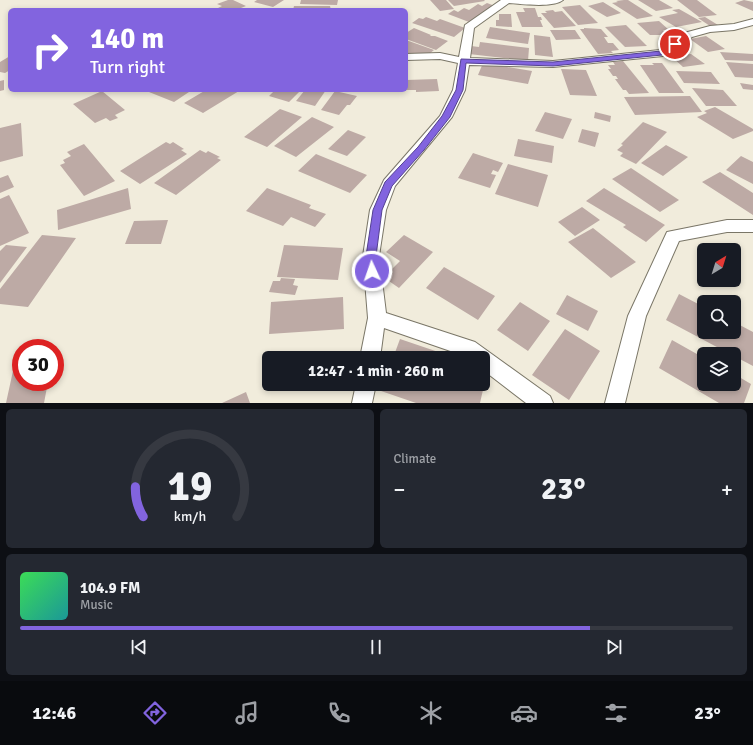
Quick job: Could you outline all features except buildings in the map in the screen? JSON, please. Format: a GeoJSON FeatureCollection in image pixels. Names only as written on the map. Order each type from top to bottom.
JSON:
{"type":"FeatureCollection","features":[{"type":"Feature","properties":{"kind":"street"},"geometry":{"type":"LineString","coordinates":[[371,351],[377,318],[371,256],[378,210],[388,184],[421,148],[446,117],[459,90],[469,27],[507,0],[533,4],[558,0]]}},
{"type":"Feature","properties":{"kind":"street"},"geometry":{"type":"LineString","coordinates":[[408,57],[440,56],[463,61],[553,64],[662,53],[688,35],[710,29],[734,27],[753,22]]}},
{"type":"Feature","properties":{"kind":"street"},"geometry":{"type":"LineString","coordinates":[[615,403],[637,316],[673,236],[727,226],[753,226]]}},
{"type":"Feature","properties":{"kind":"street"},"geometry":{"type":"LineString","coordinates":[[377,318],[468,348],[472,351]]}},
{"type":"Feature","properties":{"kind":"street"},"geometry":{"type":"LineString","coordinates":[[490,365],[543,403]]}},
{"type":"Feature","properties":{"kind":"street"},"geometry":{"type":"LineString","coordinates":[[362,403],[365,391]]}},
{"type":"Feature","properties":{"kind":"route"},"geometry":{"type":"LineString","coordinates":[[372,271],[371,256],[378,210],[388,184],[421,148],[446,117],[459,90],[463,61],[553,64],[662,53],[675,44]]}}]}
